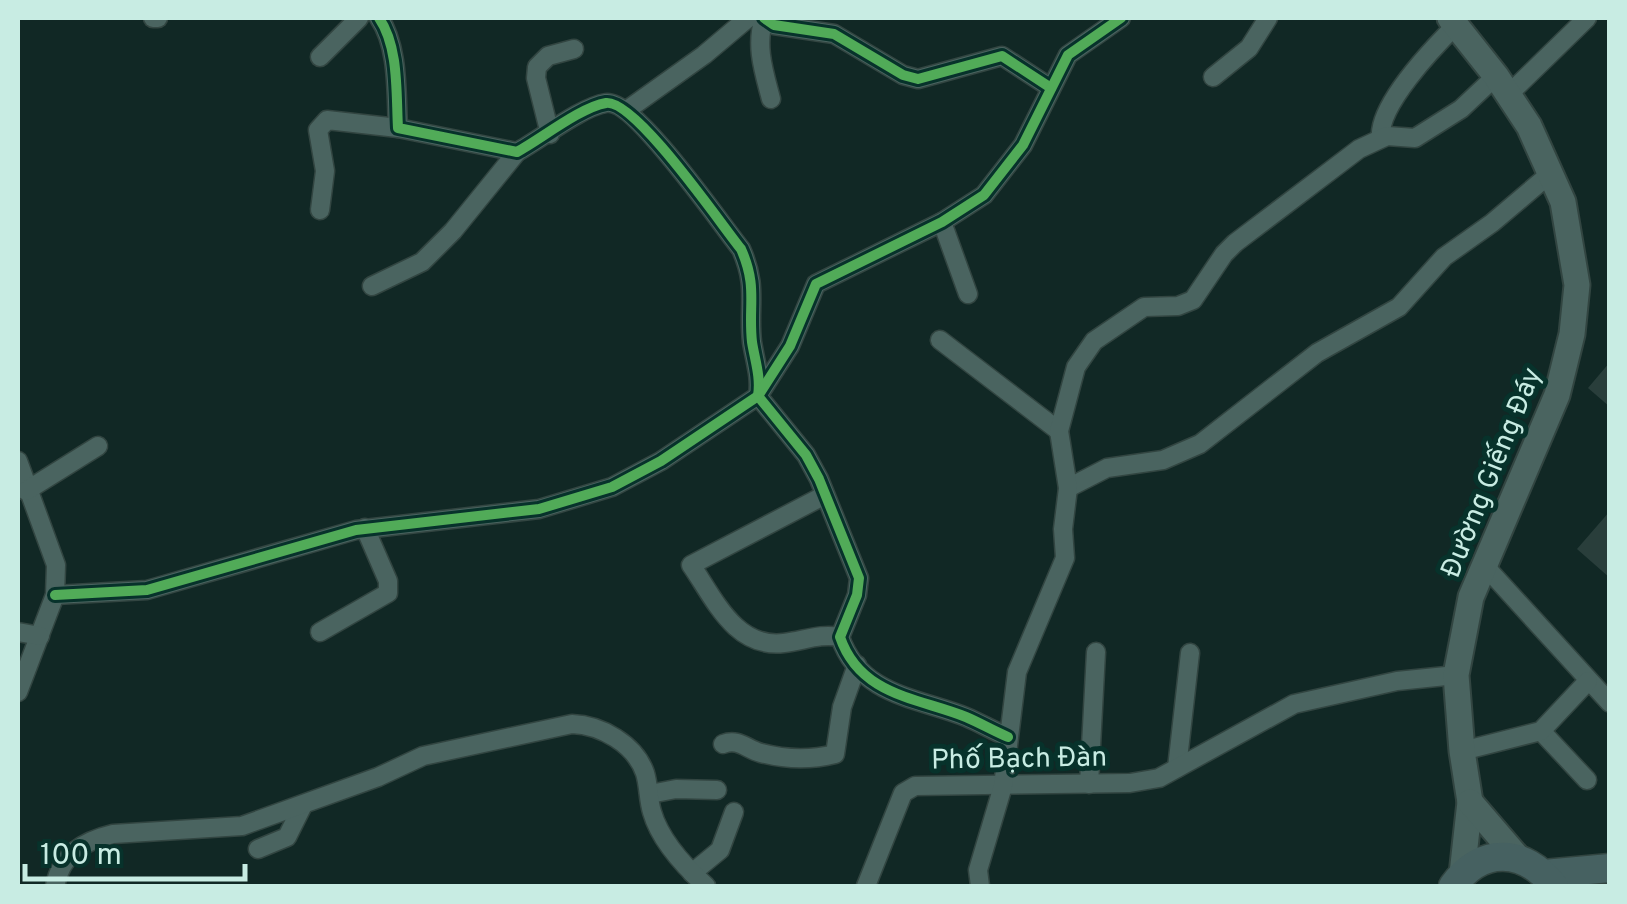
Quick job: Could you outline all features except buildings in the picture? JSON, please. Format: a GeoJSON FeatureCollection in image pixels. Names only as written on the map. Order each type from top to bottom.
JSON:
{"type":"FeatureCollection","features":[{"type":"Feature","properties":{"kind":"main road","name":"Đường Giếng Đáy"},"geometry":{"type":"LineString","coordinates":[[1453,22],[1530,126],[1563,202],[1576,273],[1572,334],[1557,395],[1471,598],[1456,675],[1470,802],[1458,880]]}},
{"type":"Feature","properties":{"kind":"main road"},"geometry":{"type":"LineString","coordinates":[[1470,802],[1519,858],[1549,880],[1610,871]]}},
{"type":"Feature","properties":{"kind":"main road"},"geometry":{"type":"LineString","coordinates":[[1458,880],[1488,858],[1519,858]]}},
{"type":"Feature","properties":{"kind":"main road"},"geometry":{"type":"LineString","coordinates":[[1599,886],[1610,871]]}},
{"type":"Feature","properties":{"kind":"street"},"geometry":{"type":"LineString","coordinates":[[320,57],[359,18]]}},
{"type":"Feature","properties":{"kind":"street"},"geometry":{"type":"LineString","coordinates":[[379,18],[393,60],[398,128]]}},
{"type":"Feature","properties":{"kind":"street"},"geometry":{"type":"LineString","coordinates":[[627,110],[748,18]]}},
{"type":"Feature","properties":{"kind":"street"},"geometry":{"type":"LineString","coordinates":[[771,99],[760,54],[764,18],[774,25],[834,34],[903,75],[918,79],[1002,56],[1051,88]]}},
{"type":"Feature","properties":{"kind":"street"},"geometry":{"type":"LineString","coordinates":[[55,595],[147,590],[365,528],[539,509],[592,495],[648,469],[758,396],[790,346],[816,284],[974,203],[1000,178],[1024,145],[1068,55],[1121,18]]}},
{"type":"Feature","properties":{"kind":"street"},"geometry":{"type":"LineString","coordinates":[[1213,77],[1248,48],[1268,18]]}},
{"type":"Feature","properties":{"kind":"street"},"geometry":{"type":"LineString","coordinates":[[980,886],[978,870],[1003,786],[1017,672],[1065,558],[1063,529],[1068,488],[1060,431],[1076,367],[1094,341],[1148,305],[1178,306],[1193,300],[1235,243],[1359,149],[1382,138],[1415,138],[1503,85],[1587,18]]}},
{"type":"Feature","properties":{"kind":"street"},"geometry":{"type":"LineString","coordinates":[[1382,138],[1380,128],[1404,84],[1453,22]]}},
{"type":"Feature","properties":{"kind":"street"},"geometry":{"type":"LineString","coordinates":[[550,134],[536,78],[537,67],[548,56],[574,49]]}},
{"type":"Feature","properties":{"kind":"street"},"geometry":{"type":"LineString","coordinates":[[372,286],[422,262],[454,231],[518,152],[600,105],[618,104],[627,110],[641,122],[741,249],[754,292],[752,329],[760,381],[758,396],[806,456],[859,578],[840,638],[844,649],[876,682],[907,700],[964,716],[1008,738]]}},
{"type":"Feature","properties":{"kind":"street"},"geometry":{"type":"LineString","coordinates":[[320,210],[325,171],[318,130],[327,120],[398,128],[518,152]]}},
{"type":"Feature","properties":{"kind":"street"},"geometry":{"type":"LineString","coordinates":[[1068,488],[1107,468],[1162,460],[1200,444],[1316,353],[1399,307],[1444,256],[1492,223],[1551,174]]}},
{"type":"Feature","properties":{"kind":"street"},"geometry":{"type":"LineString","coordinates":[[942,222],[968,294]]}},
{"type":"Feature","properties":{"kind":"street"},"geometry":{"type":"LineString","coordinates":[[940,340],[1060,431]]}},
{"type":"Feature","properties":{"kind":"street"},"geometry":{"type":"LineString","coordinates":[[26,492],[98,446]]}},
{"type":"Feature","properties":{"kind":"street"},"geometry":{"type":"LineString","coordinates":[[18,461],[26,492],[56,565],[55,595],[18,692]]}},
{"type":"Feature","properties":{"kind":"street"},"geometry":{"type":"LineString","coordinates":[[825,495],[691,564],[728,619],[748,638],[774,644],[822,636],[840,638]]}},
{"type":"Feature","properties":{"kind":"street"},"geometry":{"type":"LineString","coordinates":[[320,632],[388,592],[388,581],[365,528]]}},
{"type":"Feature","properties":{"kind":"street"},"geometry":{"type":"LineString","coordinates":[[1484,565],[1610,703]]}},
{"type":"Feature","properties":{"kind":"street"},"geometry":{"type":"LineString","coordinates":[[18,632],[40,636]]}},
{"type":"Feature","properties":{"kind":"street"},"geometry":{"type":"LineString","coordinates":[[1088,784],[1096,652]]}},
{"type":"Feature","properties":{"kind":"street"},"geometry":{"type":"LineString","coordinates":[[1177,768],[1190,652]]}},
{"type":"Feature","properties":{"kind":"street"},"geometry":{"type":"LineString","coordinates":[[723,744],[738,742],[762,754],[804,759],[835,754],[842,707],[857,665]]}},
{"type":"Feature","properties":{"kind":"street","name":"Phố Bạch Đàn"},"geometry":{"type":"LineString","coordinates":[[866,886],[903,793],[915,786],[1088,784],[1159,778],[1294,704],[1397,682],[1456,675]]}},
{"type":"Feature","properties":{"kind":"street"},"geometry":{"type":"LineString","coordinates":[[1462,751],[1541,730],[1588,681]]}},
{"type":"Feature","properties":{"kind":"street"},"geometry":{"type":"LineString","coordinates":[[55,886],[57,876],[77,846],[94,838],[233,828],[302,807],[423,756],[572,724],[596,728],[624,745],[643,767],[652,812],[673,850],[699,880],[720,850],[734,812]]}},
{"type":"Feature","properties":{"kind":"street"},"geometry":{"type":"LineString","coordinates":[[1541,730],[1587,780]]}},
{"type":"Feature","properties":{"kind":"street"},"geometry":{"type":"LineString","coordinates":[[650,794],[676,789],[718,790]]}},
{"type":"Feature","properties":{"kind":"street"},"geometry":{"type":"LineString","coordinates":[[258,849],[287,837],[302,807]]}},
{"type":"Feature","properties":{"kind":"cycle path"},"geometry":{"type":"LineString","coordinates":[[379,18],[393,56],[398,128],[517,152],[573,117],[606,103],[619,107],[656,141],[741,249],[746,262],[758,396],[806,455],[859,578],[857,595],[840,637],[849,657],[862,672],[893,692],[966,717],[1008,737]]}},
{"type":"Feature","properties":{"kind":"cycle path"},"geometry":{"type":"LineString","coordinates":[[764,18],[774,25],[834,34],[903,75],[918,79],[1002,56],[1051,88]]}},
{"type":"Feature","properties":{"kind":"cycle path"},"geometry":{"type":"LineString","coordinates":[[55,595],[147,590],[356,530],[539,509],[612,487],[661,461],[758,396],[790,346],[816,284],[942,222],[984,195],[1023,145],[1068,55],[1121,18]]}}]}
